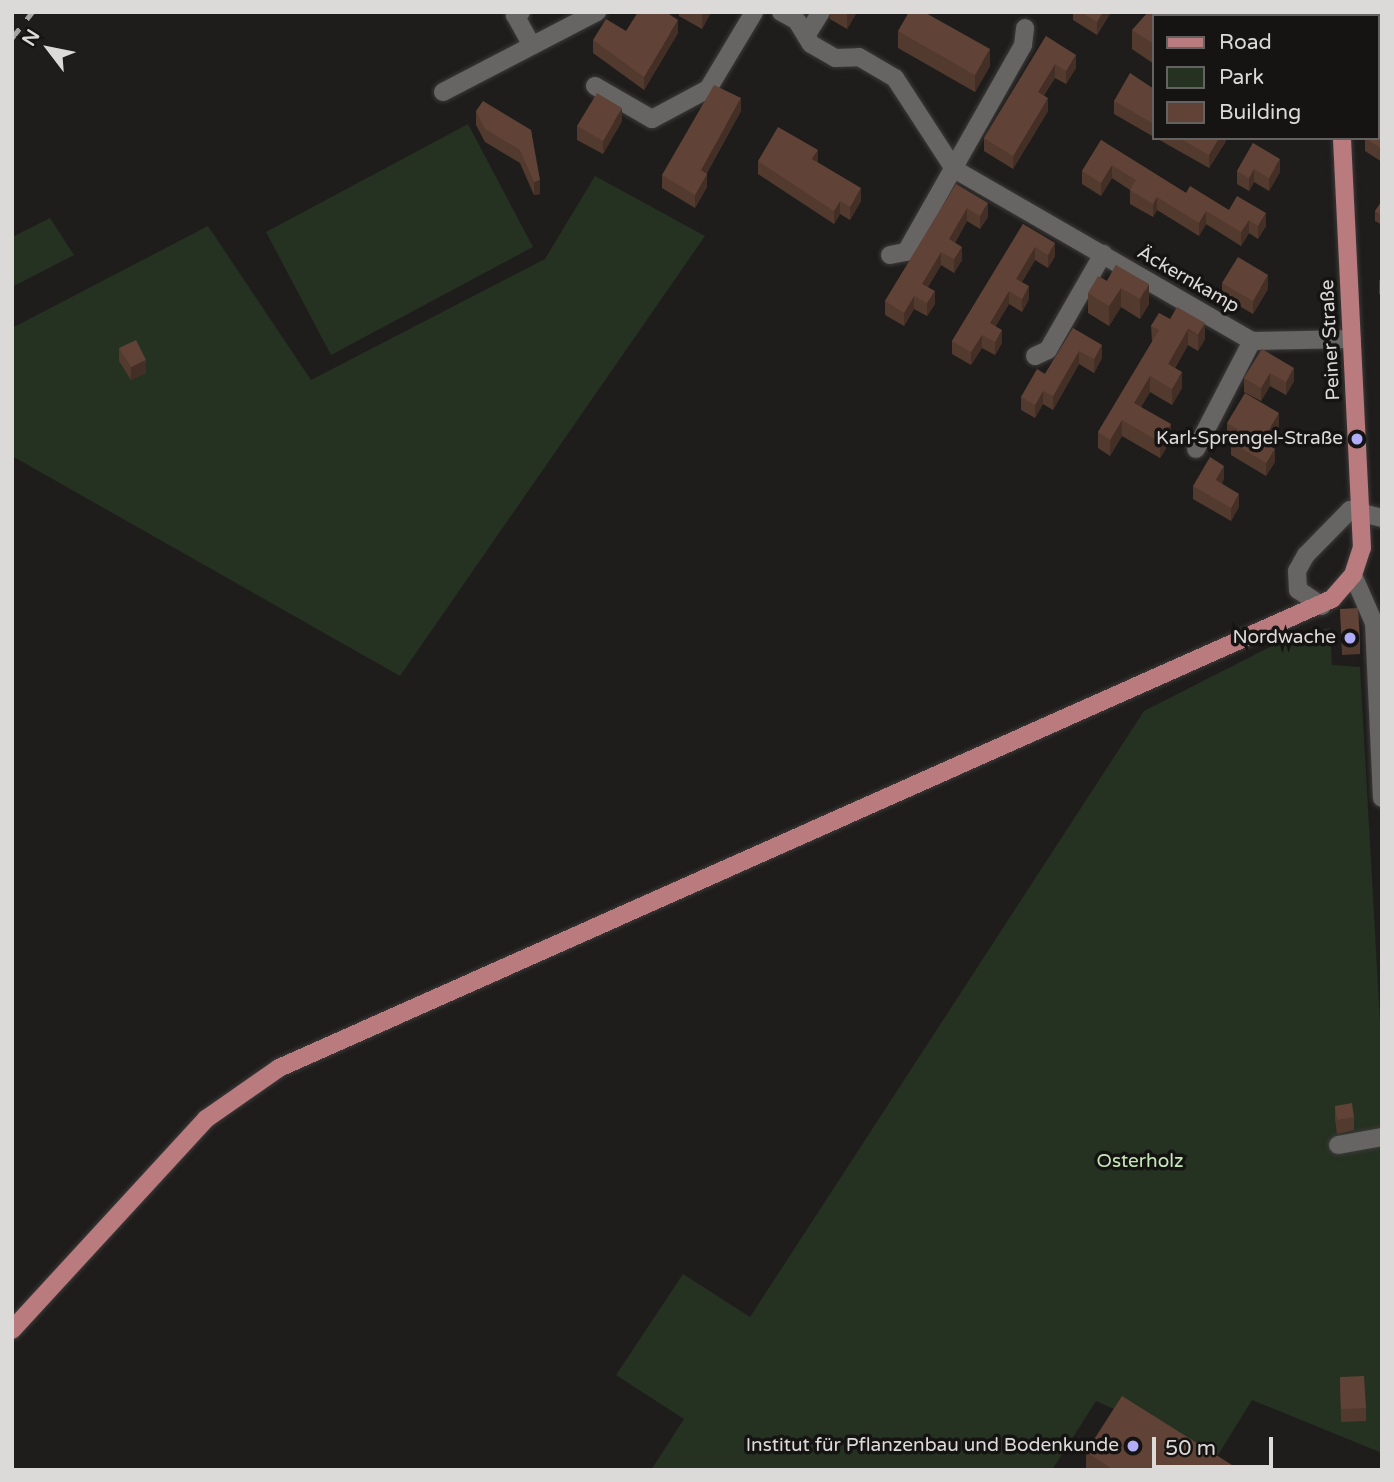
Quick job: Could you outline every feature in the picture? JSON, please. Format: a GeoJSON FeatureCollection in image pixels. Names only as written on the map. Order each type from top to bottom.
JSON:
{"type":"FeatureCollection","features":[{"type":"Feature","properties":{"kind":"main road","name":"Peiner Straße"},"geometry":{"type":"LineString","coordinates":[[1342,140],[1362,548],[1353,575]]}},
{"type":"Feature","properties":{"kind":"main road"},"geometry":{"type":"LineString","coordinates":[[12,1330],[206,1119],[279,1068],[1282,627],[1322,606],[1353,575]]}},
{"type":"Feature","properties":{"kind":"street"},"geometry":{"type":"LineString","coordinates":[[521,12],[515,15],[532,46]]}},
{"type":"Feature","properties":{"kind":"street"},"geometry":{"type":"LineString","coordinates":[[443,92],[597,12]]}},
{"type":"Feature","properties":{"kind":"street"},"geometry":{"type":"LineString","coordinates":[[595,86],[652,119],[708,89],[754,12]]}},
{"type":"Feature","properties":{"kind":"street","name":"Äckernkamp"},"geometry":{"type":"LineString","coordinates":[[781,12],[835,58],[859,57],[895,78],[954,169],[1252,341]]}},
{"type":"Feature","properties":{"kind":"street"},"geometry":{"type":"LineString","coordinates":[[806,36],[821,12]]}},
{"type":"Feature","properties":{"kind":"street"},"geometry":{"type":"LineString","coordinates":[[890,255],[906,252],[1023,45],[1024,28]]}},
{"type":"Feature","properties":{"kind":"street"},"geometry":{"type":"LineString","coordinates":[[1035,356],[1048,350],[1103,254]]}},
{"type":"Feature","properties":{"kind":"street"},"geometry":{"type":"LineString","coordinates":[[1196,449],[1252,341],[1352,340]]}},
{"type":"Feature","properties":{"kind":"street"},"geometry":{"type":"LineString","coordinates":[[1322,606],[1298,590],[1297,571],[1338,516],[1361,510],[1382,518]]}},
{"type":"Feature","properties":{"kind":"street"},"geometry":{"type":"LineString","coordinates":[[1353,575],[1374,623],[1382,798]]}},
{"type":"Feature","properties":{"kind":"street"},"geometry":{"type":"LineString","coordinates":[[1338,1145],[1382,1137]]}},
{"type":"Feature","properties":{"kind":"green space"},"geometry":{"type":"Polygon","coordinates":[[[468,124],[533,247],[331,355],[266,232],[468,124]]]}},
{"type":"Feature","properties":{"kind":"green space"},"geometry":{"type":"Polygon","coordinates":[[[595,176],[705,236],[400,676],[12,456],[12,328],[208,226],[311,380],[545,259],[595,176]]]}},
{"type":"Feature","properties":{"kind":"green space"},"geometry":{"type":"Polygon","coordinates":[[[50,218],[74,255],[12,287],[12,237],[50,218]]]}},
{"type":"Feature","properties":{"kind":"green space","name":"Osterholz"},"geometry":{"type":"Polygon","coordinates":[[[1330,628],[1332,665],[1360,667],[1382,1056],[1382,1453],[1252,1400],[1218,1455],[1096,1401],[1052,1470],[651,1470],[684,1419],[616,1375],[683,1274],[750,1317],[1144,711],[1290,637],[1330,628]]]}},
{"type":"Feature","properties":{"kind":"building"},"geometry":{"type":"Polygon","coordinates":[[[638,12],[666,12],[678,20],[644,77],[593,40],[606,19],[626,31],[638,12]]]}},
{"type":"Feature","properties":{"kind":"building"},"geometry":{"type":"Polygon","coordinates":[[[909,12],[924,12],[990,49],[975,75],[898,31],[909,12]]]}},
{"type":"Feature","properties":{"kind":"building"},"geometry":{"type":"Polygon","coordinates":[[[1081,12],[1103,12],[1097,22],[1081,12]]]}},
{"type":"Feature","properties":{"kind":"building"},"geometry":{"type":"Polygon","coordinates":[[[1148,12],[1179,12],[1152,14],[1152,43],[1132,30],[1148,12]]]}},
{"type":"Feature","properties":{"kind":"building"},"geometry":{"type":"Polygon","coordinates":[[[1213,12],[1250,12],[1249,14],[1212,14],[1213,12]]]}},
{"type":"Feature","properties":{"kind":"building"},"geometry":{"type":"Polygon","coordinates":[[[1263,12],[1313,14],[1266,14],[1263,12]]]}},
{"type":"Feature","properties":{"kind":"building"},"geometry":{"type":"Polygon","coordinates":[[[1380,17],[1382,18],[1382,44],[1380,43],[1380,17]]]}},
{"type":"Feature","properties":{"kind":"building"},"geometry":{"type":"Polygon","coordinates":[[[1046,36],[1076,55],[1066,71],[1055,64],[1038,92],[1048,98],[1013,156],[984,138],[1046,36]]]}},
{"type":"Feature","properties":{"kind":"building"},"geometry":{"type":"Polygon","coordinates":[[[1130,73],[1152,88],[1152,123],[1114,101],[1130,73]]]}},
{"type":"Feature","properties":{"kind":"building"},"geometry":{"type":"Polygon","coordinates":[[[714,85],[741,98],[701,170],[707,174],[695,195],[662,175],[714,85]]]}},
{"type":"Feature","properties":{"kind":"building"},"geometry":{"type":"Polygon","coordinates":[[[597,93],[622,108],[603,141],[577,126],[597,93]]]}},
{"type":"Feature","properties":{"kind":"building"},"geometry":{"type":"Polygon","coordinates":[[[483,101],[531,130],[540,180],[534,182],[520,150],[485,129],[476,111],[483,101]]]}},
{"type":"Feature","properties":{"kind":"building"},"geometry":{"type":"Polygon","coordinates":[[[778,127],[818,150],[812,159],[861,188],[850,207],[840,201],[834,211],[758,161],[778,127]]]}},
{"type":"Feature","properties":{"kind":"building"},"geometry":{"type":"Polygon","coordinates":[[[1380,132],[1382,133],[1382,149],[1368,140],[1380,140],[1380,132]]]}},
{"type":"Feature","properties":{"kind":"building"},"geometry":{"type":"Polygon","coordinates":[[[1101,140],[1186,193],[1190,186],[1229,210],[1237,196],[1266,213],[1258,226],[1249,220],[1241,232],[1206,211],[1199,223],[1157,197],[1153,204],[1130,190],[1136,180],[1112,165],[1101,183],[1082,171],[1101,140]]]}},
{"type":"Feature","properties":{"kind":"building"},"geometry":{"type":"Polygon","coordinates":[[[1183,140],[1218,140],[1209,155],[1183,140]]]}},
{"type":"Feature","properties":{"kind":"building"},"geometry":{"type":"Polygon","coordinates":[[[1253,143],[1280,159],[1269,178],[1254,169],[1249,178],[1237,171],[1253,143]]]}},
{"type":"Feature","properties":{"kind":"building"},"geometry":{"type":"Polygon","coordinates":[[[956,184],[988,203],[980,216],[967,208],[949,239],[962,247],[954,259],[941,252],[922,284],[935,291],[927,303],[914,296],[904,313],[885,301],[956,184]]]}},
{"type":"Feature","properties":{"kind":"building"},"geometry":{"type":"Polygon","coordinates":[[[1382,201],[1382,215],[1375,211],[1382,201]]]}},
{"type":"Feature","properties":{"kind":"building"},"geometry":{"type":"Polygon","coordinates":[[[1023,224],[1055,243],[1048,255],[1035,247],[1016,279],[1029,286],[1022,299],[1009,291],[990,323],[1002,330],[995,342],[982,335],[971,352],[952,341],[1023,224]]]}},
{"type":"Feature","properties":{"kind":"building"},"geometry":{"type":"Polygon","coordinates":[[[1238,257],[1268,275],[1253,301],[1222,283],[1238,257]]]}},
{"type":"Feature","properties":{"kind":"building"},"geometry":{"type":"Polygon","coordinates":[[[1116,265],[1149,284],[1140,299],[1121,288],[1109,306],[1088,293],[1098,276],[1107,281],[1116,265]]]}},
{"type":"Feature","properties":{"kind":"building"},"geometry":{"type":"Polygon","coordinates":[[[1177,307],[1205,323],[1198,335],[1188,329],[1168,364],[1182,372],[1172,389],[1150,376],[1134,403],[1171,424],[1160,442],[1122,420],[1110,440],[1098,432],[1159,330],[1151,326],[1159,313],[1170,319],[1177,307]]]}},
{"type":"Feature","properties":{"kind":"building"},"geometry":{"type":"Polygon","coordinates":[[[1073,328],[1102,345],[1094,359],[1079,351],[1053,396],[1043,391],[1035,405],[1021,397],[1037,369],[1045,374],[1073,328]]]}},
{"type":"Feature","properties":{"kind":"building"},"geometry":{"type":"Polygon","coordinates":[[[136,340],[146,360],[131,367],[119,348],[136,340]]]}},
{"type":"Feature","properties":{"kind":"building"},"geometry":{"type":"Polygon","coordinates":[[[1262,349],[1294,368],[1286,382],[1270,373],[1261,388],[1244,378],[1262,349]]]}},
{"type":"Feature","properties":{"kind":"building"},"geometry":{"type":"Polygon","coordinates":[[[1245,393],[1279,413],[1262,442],[1275,449],[1266,463],[1231,442],[1239,430],[1227,423],[1245,393]]]}},
{"type":"Feature","properties":{"kind":"building"},"geometry":{"type":"Polygon","coordinates":[[[1210,457],[1224,466],[1216,480],[1239,494],[1231,508],[1193,486],[1210,457]]]}},
{"type":"Feature","properties":{"kind":"building"},"geometry":{"type":"Polygon","coordinates":[[[1358,608],[1360,640],[1342,642],[1340,609],[1358,608]]]}},
{"type":"Feature","properties":{"kind":"building"},"geometry":{"type":"Polygon","coordinates":[[[1352,1103],[1354,1117],[1337,1120],[1335,1106],[1352,1103]]]}},
{"type":"Feature","properties":{"kind":"building"},"geometry":{"type":"Polygon","coordinates":[[[1364,1376],[1366,1408],[1341,1409],[1340,1377],[1364,1376]]]}},
{"type":"Feature","properties":{"kind":"building"},"geometry":{"type":"Polygon","coordinates":[[[1122,1396],[1232,1465],[1230,1470],[1114,1470],[1086,1452],[1122,1396]]]}},
{"type":"Feature","properties":{"kind":"railway"},"geometry":{"type":"LineString","coordinates":[[12,38],[32,12]]}},
{"type":"Feature","properties":{"kind":"place","name":"Karl-Sprengel-Straße"},"geometry":{"type":"Point","coordinates":[1357,439]}},
{"type":"Feature","properties":{"kind":"place","name":"Nordwache"},"geometry":{"type":"Point","coordinates":[1350,638]}},
{"type":"Feature","properties":{"kind":"place","name":"Institut für Pflanzenbau und Bodenkunde"},"geometry":{"type":"Point","coordinates":[1133,1446]}}]}
